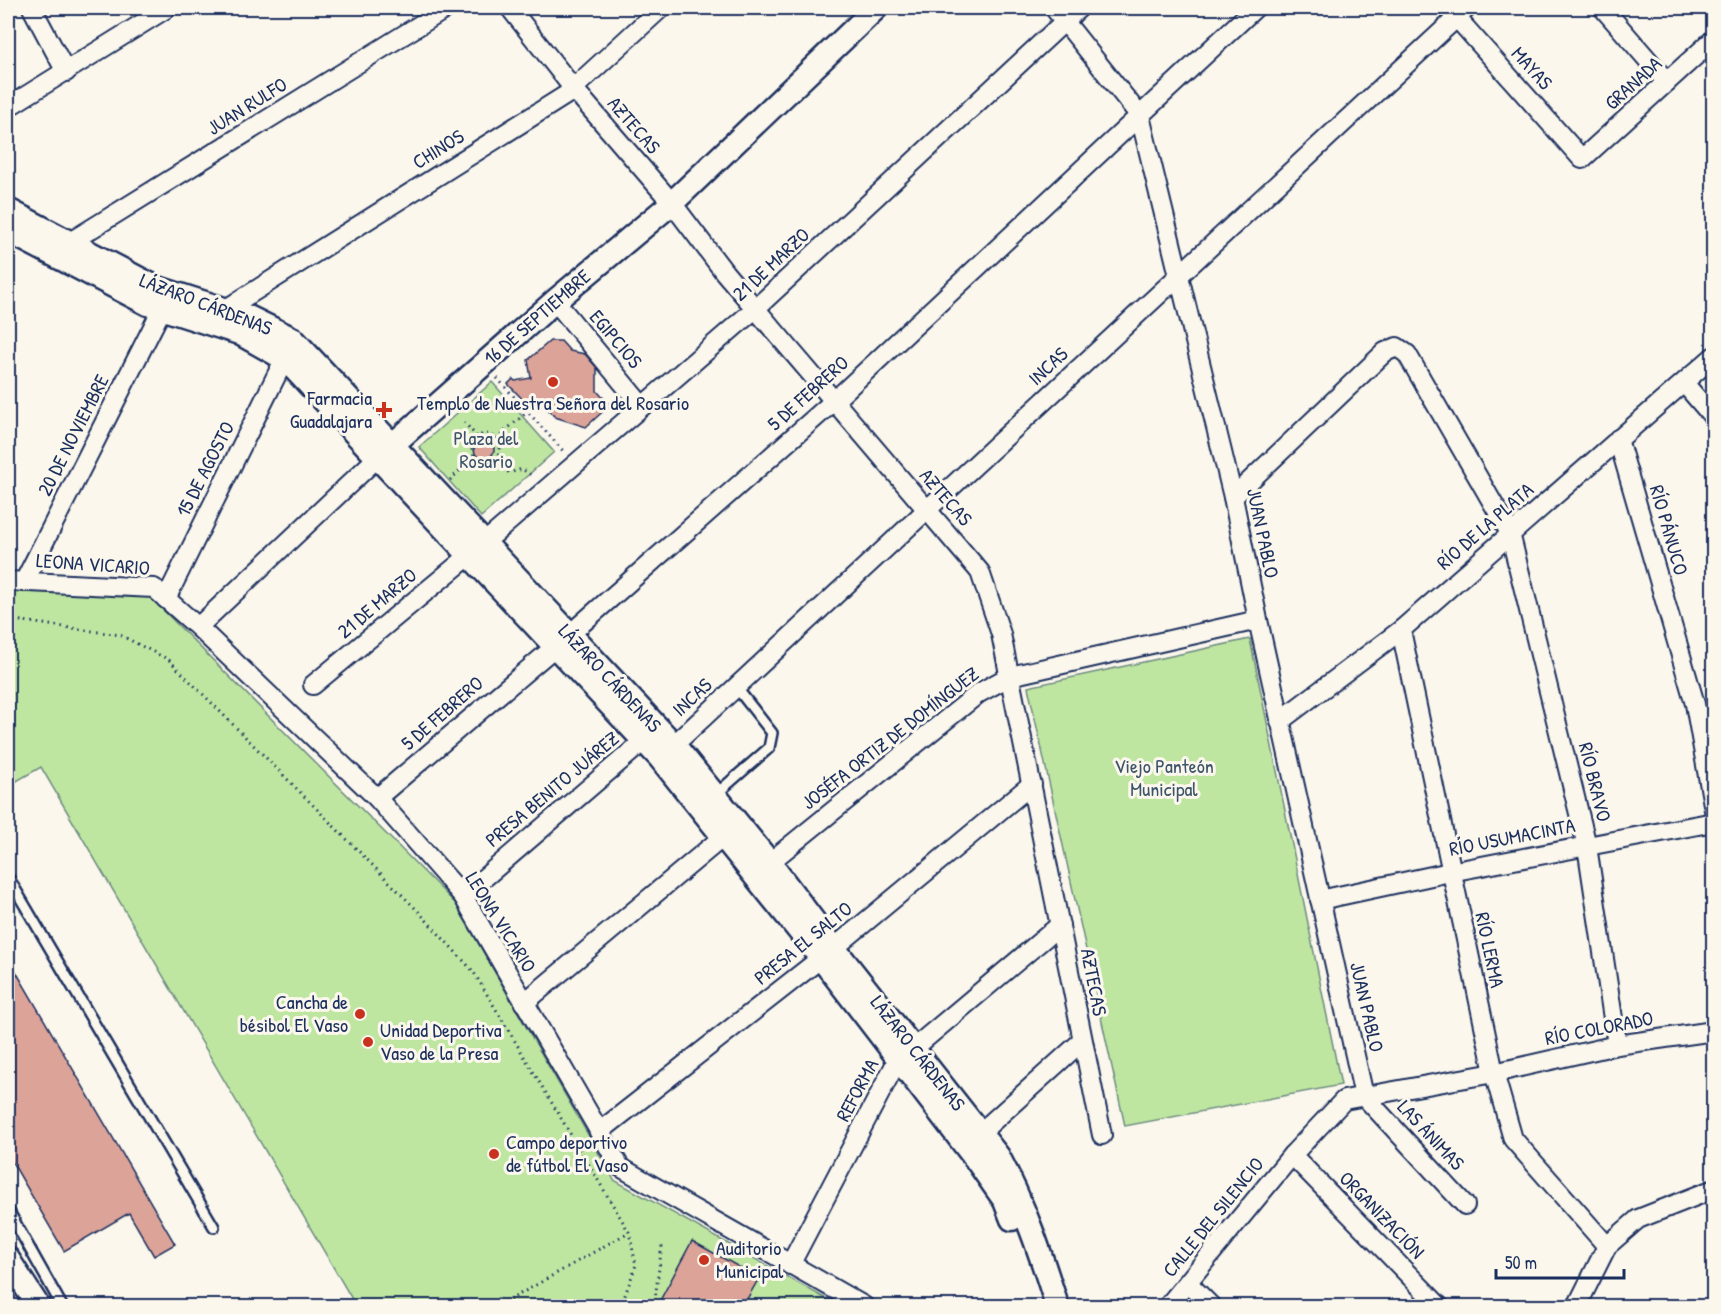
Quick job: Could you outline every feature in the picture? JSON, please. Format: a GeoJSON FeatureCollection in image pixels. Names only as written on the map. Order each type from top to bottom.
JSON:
{"type":"FeatureCollection","features":[{"type":"Feature","properties":{"kind":"street"},"geometry":{"type":"LineString","coordinates":[[32,8],[66,72]]}},
{"type":"Feature","properties":{"kind":"street"},"geometry":{"type":"LineString","coordinates":[[8,107],[167,8]]}},
{"type":"Feature","properties":{"kind":"street","name":"JUAN RULFO"},"geometry":{"type":"LineString","coordinates":[[61,248],[447,8]]}},
{"type":"Feature","properties":{"kind":"street","name":"AZTECAS"},"geometry":{"type":"LineString","coordinates":[[510,8],[573,88],[672,203],[724,273],[980,572],[1001,634],[1102,1135]]}},
{"type":"Feature","properties":{"kind":"street","name":"CHINOS"},"geometry":{"type":"LineString","coordinates":[[216,316],[566,95],[661,8]]}},
{"type":"Feature","properties":{"kind":"street","name":"16 DE SEPTIEMBRE"},"geometry":{"type":"LineString","coordinates":[[198,627],[385,451],[555,301],[672,203],[876,8]]}},
{"type":"Feature","properties":{"kind":"street","name":"21 DE MARZO"},"geometry":{"type":"LineString","coordinates":[[314,685],[477,549],[755,309],[1060,14],[1079,8]]}},
{"type":"Feature","properties":{"kind":"street","name":"5 DE FEBRERO"},"geometry":{"type":"LineString","coordinates":[[377,798],[562,640],[834,401],[1255,8]]}},
{"type":"Feature","properties":{"kind":"street"},"geometry":{"type":"LineString","coordinates":[[1603,8],[1667,82]]}},
{"type":"Feature","properties":{"kind":"street","name":"MAYAS"},"geometry":{"type":"LineString","coordinates":[[1457,11],[1582,159]]}},
{"type":"Feature","properties":{"kind":"street","name":"INCAS"},"geometry":{"type":"LineString","coordinates":[[667,751],[1180,274],[1457,11]]}},
{"type":"Feature","properties":{"kind":"street","name":"JUAN PABLO"},"geometry":{"type":"LineString","coordinates":[[1060,14],[1140,116],[1233,497],[1280,721],[1364,1096]]}},
{"type":"Feature","properties":{"kind":"street","name":"GRANADA"},"geometry":{"type":"LineString","coordinates":[[1582,159],[1713,39]]}},
{"type":"Feature","properties":{"kind":"street","name":"LÁZARO CÁRDENAS"},"geometry":{"type":"LineString","coordinates":[[8,210],[61,248]]}},
{"type":"Feature","properties":{"kind":"street","name":"LÁZARO CÁRDENAS"},"geometry":{"type":"LineString","coordinates":[[8,231],[61,248],[155,287],[166,301],[216,316],[246,316],[289,349],[651,735],[715,795],[763,868],[974,1140],[1005,1201],[1042,1306]]}},
{"type":"Feature","properties":{"kind":"street","name":"20 DE NOVIEMBRE"},"geometry":{"type":"LineString","coordinates":[[16,582],[166,301]]}},
{"type":"Feature","properties":{"kind":"street","name":"EGIPCIOS"},"geometry":{"type":"LineString","coordinates":[[555,301],[642,406]]}},
{"type":"Feature","properties":{"kind":"street","name":"RÍO BRAVO"},"geometry":{"type":"LineString","coordinates":[[1233,497],[1385,352],[1397,347],[1407,354],[1510,533],[1587,846],[1617,1045]]}},
{"type":"Feature","properties":{"kind":"street","name":"15 DE AGOSTO"},"geometry":{"type":"LineString","coordinates":[[166,599],[289,349]]}},
{"type":"Feature","properties":{"kind":"street","name":"RÍO DE LA PLATA"},"geometry":{"type":"LineString","coordinates":[[1280,721],[1401,630],[1713,356]]}},
{"type":"Feature","properties":{"kind":"street"},"geometry":{"type":"LineString","coordinates":[[1684,383],[1713,418]]}},
{"type":"Feature","properties":{"kind":"street","name":"RÍO PÁNUCO"},"geometry":{"type":"LineString","coordinates":[[1618,440],[1695,704],[1713,810]]}},
{"type":"Feature","properties":{"kind":"street","name":"LEONA VICARIO"},"geometry":{"type":"LineString","coordinates":[[16,582],[154,588],[377,798],[463,896],[620,1167],[864,1306]]}},
{"type":"Feature","properties":{"kind":"street","name":"JOSÉFA ORTIZ DE DOMÍNGUEZ"},"geometry":{"type":"LineString","coordinates":[[763,868],[979,693],[1010,676],[1258,620]]}},
{"type":"Feature","properties":{"kind":"street","name":"RÍO LERMA"},"geometry":{"type":"LineString","coordinates":[[1401,630],[1494,1073],[1513,1139],[1607,1246]]}},
{"type":"Feature","properties":{"kind":"street","name":"PRESA BENITO JUÁREZ"},"geometry":{"type":"LineString","coordinates":[[463,896],[651,735]]}},
{"type":"Feature","properties":{"kind":"street","name":"LÁZARO CÁRDENAS"},"geometry":{"type":"LineString","coordinates":[[667,751],[724,836],[763,868]]}},
{"type":"Feature","properties":{"kind":"street","name":"PRESA EL SALTO"},"geometry":{"type":"LineString","coordinates":[[599,1132],[828,953],[1032,784]]}},
{"type":"Feature","properties":{"kind":"street","name":"RÍO USUMACINTA"},"geometry":{"type":"LineString","coordinates":[[1320,900],[1450,872],[1713,822]]}},
{"type":"Feature","properties":{"kind":"street"},"geometry":{"type":"LineString","coordinates":[[524,1003],[724,836]]}},
{"type":"Feature","properties":{"kind":"street","name":"REFORMA"},"geometry":{"type":"LineString","coordinates":[[790,1265],[906,1054],[1060,925]]}},
{"type":"Feature","properties":{"kind":"street","name":"RÍO COLORADO"},"geometry":{"type":"LineString","coordinates":[[1364,1096],[1494,1073],[1617,1045],[1713,1031]]}},
{"type":"Feature","properties":{"kind":"street"},"geometry":{"type":"LineString","coordinates":[[974,1140],[1082,1041]]}},
{"type":"Feature","properties":{"kind":"street","name":"CALLE DEL SILENCIO"},"geometry":{"type":"LineString","coordinates":[[1168,1306],[1292,1155],[1344,1100],[1364,1096]]}},
{"type":"Feature","properties":{"kind":"street","name":"LAS ÁNIMAS"},"geometry":{"type":"LineString","coordinates":[[1364,1096],[1465,1205]]}},
{"type":"Feature","properties":{"kind":"street","name":"LÁZARO CÁRDENAS"},"geometry":{"type":"LineString","coordinates":[[974,1140],[998,1156],[1017,1191],[1032,1228],[1057,1306]]}},
{"type":"Feature","properties":{"kind":"street","name":"ORGANIZACIÓN"},"geometry":{"type":"LineString","coordinates":[[1292,1155],[1439,1306]]}},
{"type":"Feature","properties":{"kind":"street"},"geometry":{"type":"LineString","coordinates":[[1577,1306],[1607,1246],[1638,1219],[1713,1189]]}},
{"type":"Feature","properties":{"kind":"street"},"geometry":{"type":"LineString","coordinates":[[8,1259],[34,1303]]}},
{"type":"Feature","properties":{"kind":"street"},"geometry":{"type":"LineString","coordinates":[[1188,1283],[1211,1306]]}},
{"type":"Feature","properties":{"kind":"lane"},"geometry":{"type":"LineString","coordinates":[[715,795],[769,748],[772,733],[736,687]]}},
{"type":"Feature","properties":{"kind":"lane"},"geometry":{"type":"LineString","coordinates":[[8,877],[214,1227]]}},
{"type":"Feature","properties":{"kind":"lane"},"geometry":{"type":"LineString","coordinates":[[8,1210],[62,1306]]}},
{"type":"Feature","properties":{"kind":"path"},"geometry":{"type":"LineString","coordinates":[[474,373],[484,376],[494,374],[574,464]]}},
{"type":"Feature","properties":{"kind":"path"},"geometry":{"type":"LineString","coordinates":[[496,439],[527,412]]}},
{"type":"Feature","properties":{"kind":"path"},"geometry":{"type":"LineString","coordinates":[[464,422],[477,437]]}},
{"type":"Feature","properties":{"kind":"path"},"geometry":{"type":"LineString","coordinates":[[486,434],[496,439],[499,449],[496,458],[483,461],[475,456],[472,448],[477,437],[486,434]]}},
{"type":"Feature","properties":{"kind":"path"},"geometry":{"type":"LineString","coordinates":[[496,458],[509,473],[522,469],[529,472],[544,490]]}},
{"type":"Feature","properties":{"kind":"path"},"geometry":{"type":"LineString","coordinates":[[8,619],[120,635],[169,660],[417,910],[473,971],[629,1232],[636,1265],[621,1306]]}},
{"type":"Feature","properties":{"kind":"path"},"geometry":{"type":"LineString","coordinates":[[499,1306],[629,1232]]}},
{"type":"Feature","properties":{"kind":"path"},"geometry":{"type":"LineString","coordinates":[[651,1306],[662,1245]]}},
{"type":"Feature","properties":{"kind":"green space","name":"Plaza del Rosario"},"geometry":{"type":"Polygon","coordinates":[[[492,382],[554,452],[481,517],[419,447],[492,382]]]}},
{"type":"Feature","properties":{"kind":"green space","name":"Unidad Deportiva Vaso de la Presa"},"geometry":{"type":"Polygon","coordinates":[[[8,586],[149,596],[455,903],[614,1180],[839,1306],[356,1306],[41,767],[8,786],[8,586]]]}},
{"type":"Feature","properties":{"kind":"green space","name":"Viejo Panteón Municipal"},"geometry":{"type":"Polygon","coordinates":[[[1250,639],[1341,1085],[1125,1126],[1028,687],[1250,639]]]}},
{"type":"Feature","properties":{"kind":"building","name":"Templo de Nuestra Señora del Rosario"},"geometry":{"type":"Polygon","coordinates":[[[550,341],[561,341],[570,351],[585,354],[597,368],[597,391],[610,405],[586,427],[555,417],[537,398],[529,406],[508,384],[513,379],[515,381],[531,378],[528,360],[550,341]]]}},
{"type":"Feature","properties":{"kind":"building"},"geometry":{"type":"Polygon","coordinates":[[[484,439],[491,442],[494,449],[491,456],[484,459],[477,456],[474,449],[477,442],[484,439]]]}},
{"type":"Feature","properties":{"kind":"building"},"geometry":{"type":"Polygon","coordinates":[[[8,958],[175,1244],[154,1256],[129,1213],[64,1251],[8,1155],[8,958]]]}},
{"type":"Feature","properties":{"kind":"building","name":"Auditorio Municipal"},"geometry":{"type":"Polygon","coordinates":[[[692,1241],[759,1278],[743,1306],[657,1306],[692,1241]]]}},
{"type":"Feature","properties":{"kind":"place","name":"Templo de Nuestra Señora del Rosario"},"geometry":{"type":"Point","coordinates":[553,382]}},
{"type":"Feature","properties":{"kind":"place","name":"Farmacia Guadalajara"},"geometry":{"type":"Point","coordinates":[384,410]}},
{"type":"Feature","properties":{"kind":"place","name":"Cancha de bésibol El Vaso"},"geometry":{"type":"Point","coordinates":[360,1014]}},
{"type":"Feature","properties":{"kind":"place","name":"Unidad Deportiva Vaso de la Presa"},"geometry":{"type":"Point","coordinates":[368,1042]}},
{"type":"Feature","properties":{"kind":"place","name":"Campo deportivo de fútbol El Vaso"},"geometry":{"type":"Point","coordinates":[494,1154]}},
{"type":"Feature","properties":{"kind":"place","name":"Auditorio Municipal"},"geometry":{"type":"Point","coordinates":[704,1260]}}]}
